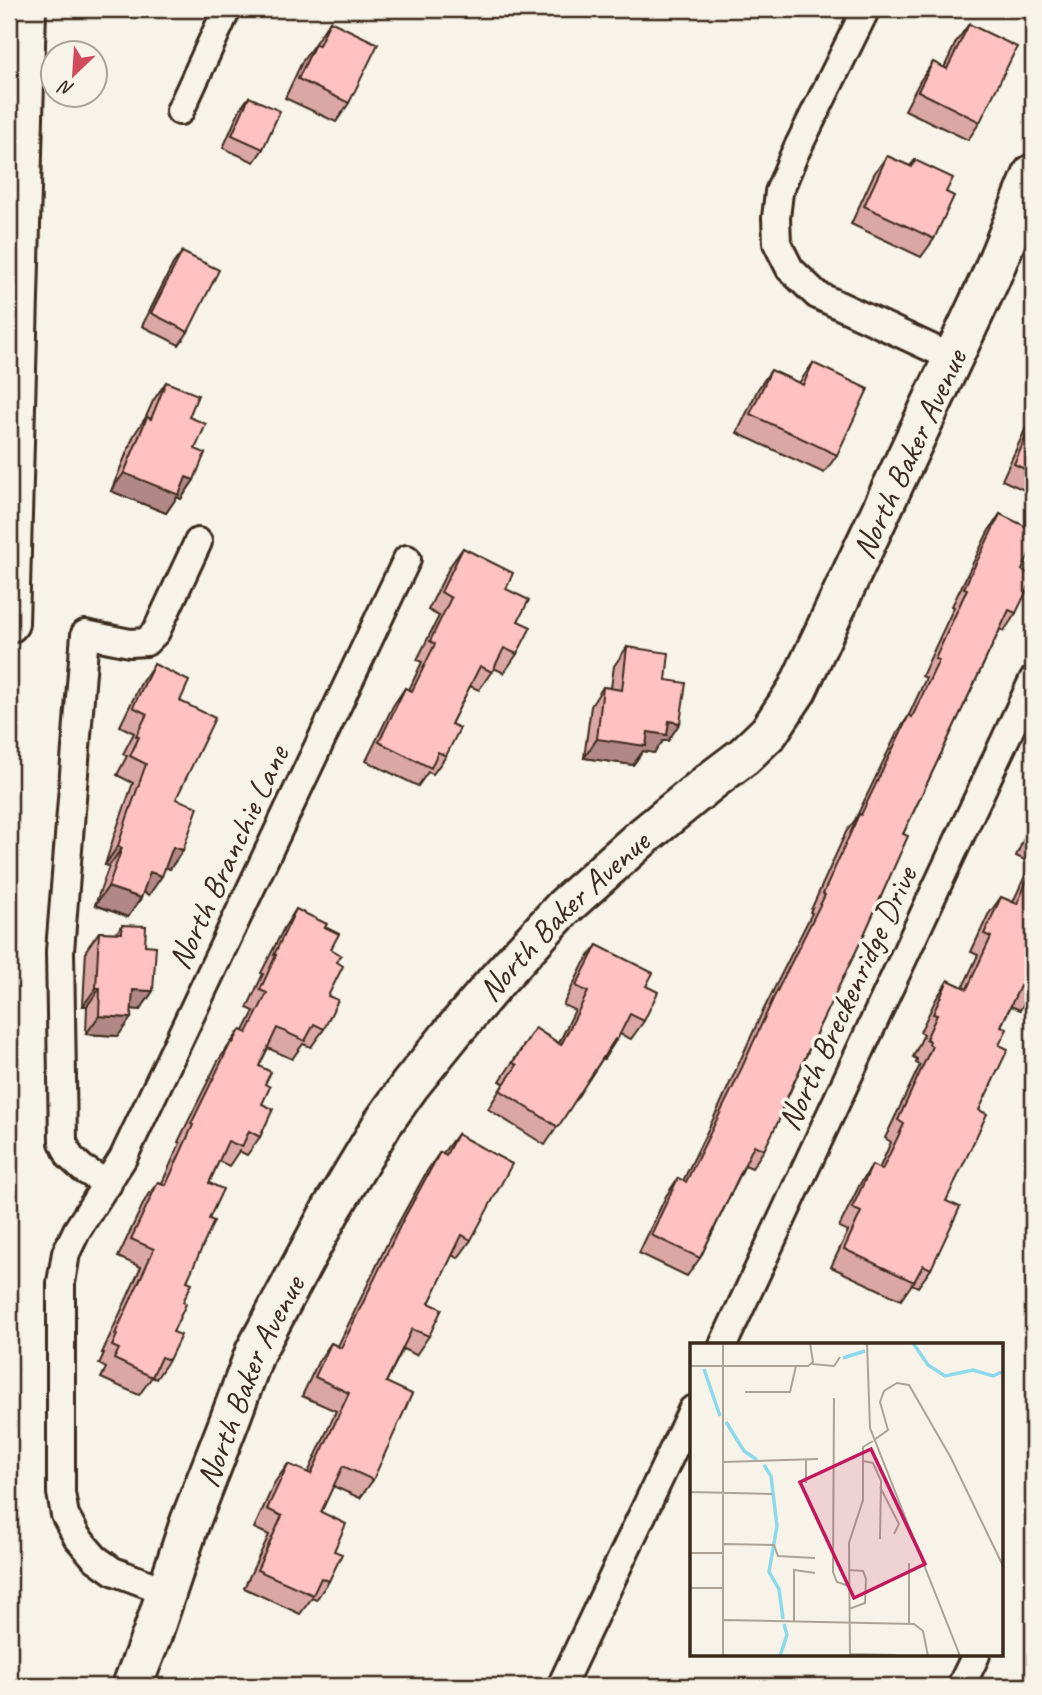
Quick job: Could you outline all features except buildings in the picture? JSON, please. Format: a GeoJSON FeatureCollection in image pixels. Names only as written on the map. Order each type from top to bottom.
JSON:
{"type":"FeatureCollection","features":[{"type":"Feature","properties":{"kind":"main road"},"geometry":{"type":"LineString","coordinates":[[9,623],[26,9]]}},
{"type":"Feature","properties":{"kind":"main road","name":"North Baker Avenue"},"geometry":{"type":"LineString","coordinates":[[132,1686],[190,1522],[255,1352],[331,1210],[410,1085],[498,979],[563,908],[639,840],[744,756],[769,732],[797,690],[990,279],[1033,174]]}},
{"type":"Feature","properties":{"kind":"street"},"geometry":{"type":"LineString","coordinates":[[180,110],[227,9]]}},
{"type":"Feature","properties":{"kind":"street"},"geometry":{"type":"LineString","coordinates":[[866,9],[794,155],[779,192],[777,243],[790,269],[817,295],[953,358]]}},
{"type":"Feature","properties":{"kind":"street"},"geometry":{"type":"LineString","coordinates":[[108,1184],[83,1169],[70,1157],[63,1142],[62,925],[85,634],[131,643],[146,642],[156,632],[198,542]]}},
{"type":"Feature","properties":{"kind":"street","name":"North Branchie Lane"},"geometry":{"type":"LineString","coordinates":[[166,1591],[113,1571],[95,1558],[77,1537],[65,1515],[61,1493],[61,1283],[66,1254],[77,1230],[108,1184],[129,1146],[407,559]]}},
{"type":"Feature","properties":{"kind":"street","name":"North Breckenridge Drive"},"geometry":{"type":"LineString","coordinates":[[724,1343],[1033,680]]}},
{"type":"Feature","properties":{"kind":"street"},"geometry":{"type":"LineString","coordinates":[[561,1686],[690,1414]]}},
{"type":"Feature","properties":{"kind":"street"},"geometry":{"type":"LineString","coordinates":[[961,1686],[976,1656]]}}]}
